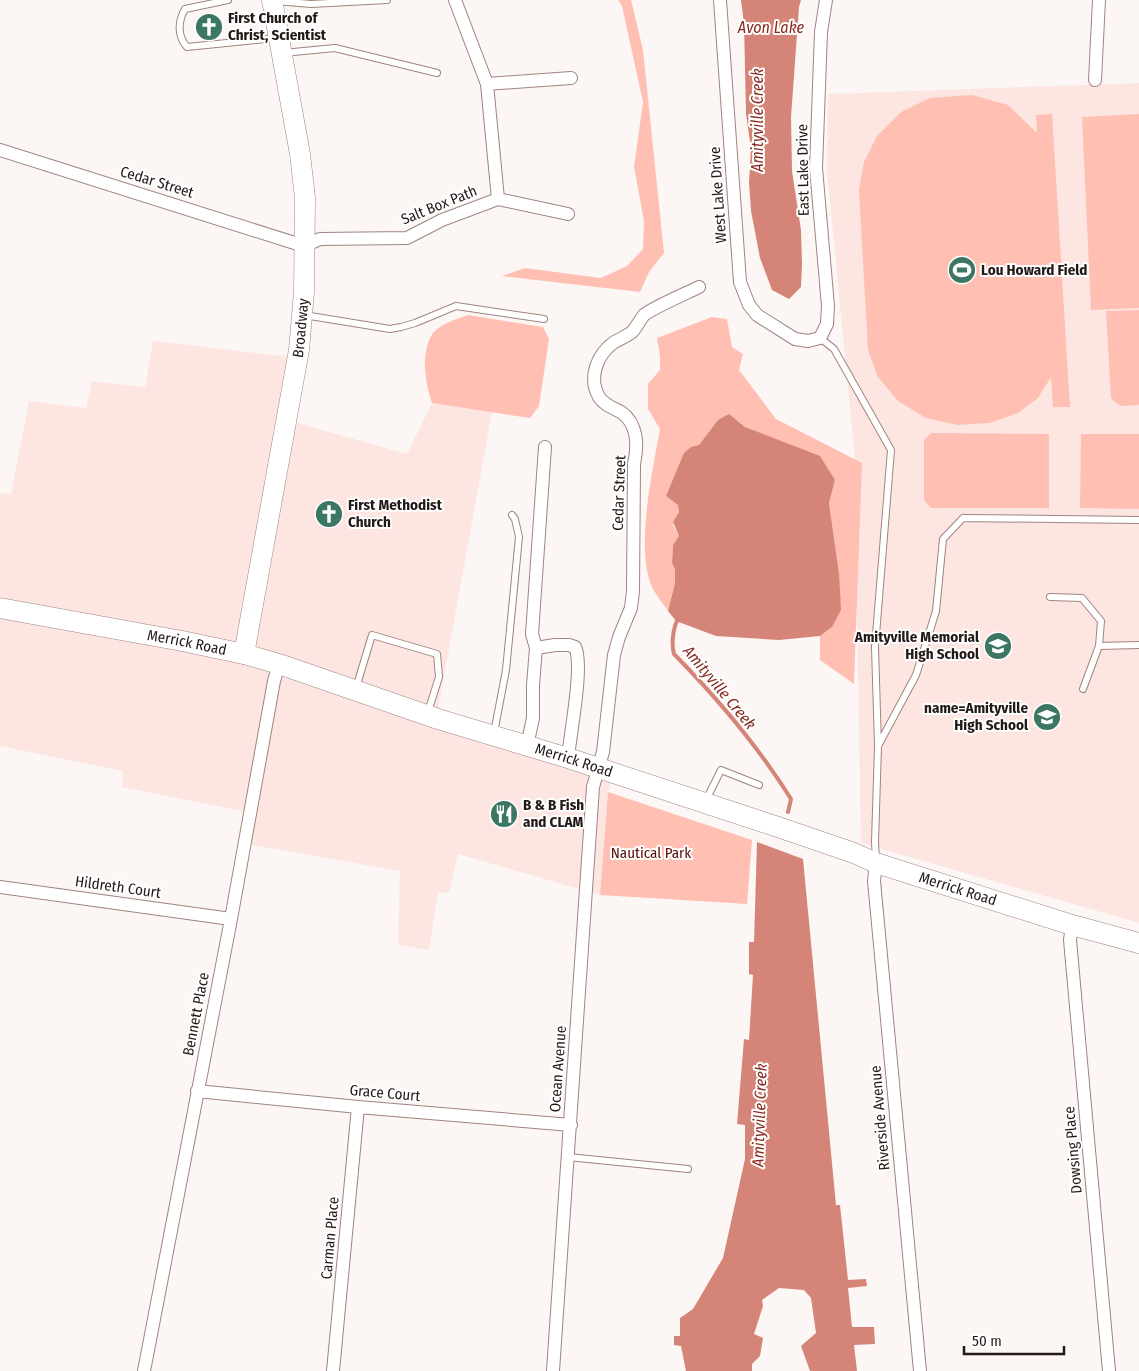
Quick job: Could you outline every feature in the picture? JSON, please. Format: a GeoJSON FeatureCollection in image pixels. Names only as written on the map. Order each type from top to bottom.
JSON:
{"type":"FeatureCollection","features":[{"type":"Feature","properties":{"kind":"main road","name":"Broadway"},"geometry":{"type":"LineString","coordinates":[[244,654],[299,350],[304,292],[305,198],[300,154],[272,0]]}},
{"type":"Feature","properties":{"kind":"main road","name":"Merrick Road"},"geometry":{"type":"LineString","coordinates":[[0,608],[182,641],[244,654],[279,664],[427,716],[568,758],[705,803],[876,863],[1072,925],[1139,943]]}},
{"type":"Feature","properties":{"kind":"street","name":"Salt Box Path"},"geometry":{"type":"LineString","coordinates":[[455,0],[487,84],[498,199]]}},
{"type":"Feature","properties":{"kind":"street","name":"West Lake Drive"},"geometry":{"type":"LineString","coordinates":[[720,0],[740,282],[749,305],[757,314],[795,339],[808,341],[820,338]]}},
{"type":"Feature","properties":{"kind":"street","name":"East Lake Drive"},"geometry":{"type":"LineString","coordinates":[[820,338],[827,324],[828,306],[816,168],[821,32],[826,0]]}},
{"type":"Feature","properties":{"kind":"street"},"geometry":{"type":"LineString","coordinates":[[1095,80],[1099,0]]}},
{"type":"Feature","properties":{"kind":"street"},"geometry":{"type":"LineString","coordinates":[[487,84],[571,78]]}},
{"type":"Feature","properties":{"kind":"street","name":"Cedar Street"},"geometry":{"type":"LineString","coordinates":[[0,150],[304,246]]}},
{"type":"Feature","properties":{"kind":"street","name":"Salt Box Path"},"geometry":{"type":"LineString","coordinates":[[304,246],[320,239],[407,238],[442,220],[498,199],[568,214]]}},
{"type":"Feature","properties":{"kind":"street","name":"Cedar Street"},"geometry":{"type":"LineString","coordinates":[[598,769],[603,752],[614,656],[619,637],[631,608],[634,464],[637,450],[634,425],[622,413],[610,407],[600,398],[594,385],[595,368],[602,352],[614,342],[632,332],[645,314],[699,287]]}},
{"type":"Feature","properties":{"kind":"street"},"geometry":{"type":"LineString","coordinates":[[528,746],[534,718],[533,686],[536,648],[532,634],[545,447]]}},
{"type":"Feature","properties":{"kind":"street"},"geometry":{"type":"LineString","coordinates":[[536,648],[569,645],[575,647],[579,653],[579,670],[568,758]]}},
{"type":"Feature","properties":{"kind":"street","name":"Bennett Place"},"geometry":{"type":"LineString","coordinates":[[144,1371],[231,919],[273,686],[279,664]]}},
{"type":"Feature","properties":{"kind":"street","name":"Ocean Avenue"},"geometry":{"type":"LineString","coordinates":[[553,1371],[593,786],[598,769]]}},
{"type":"Feature","properties":{"kind":"street","name":"Riverside Avenue"},"geometry":{"type":"LineString","coordinates":[[876,863],[874,881],[920,1371]]}},
{"type":"Feature","properties":{"kind":"street","name":"Hildreth Court"},"geometry":{"type":"LineString","coordinates":[[0,887],[231,919]]}},
{"type":"Feature","properties":{"kind":"street","name":"Dowsing Place"},"geometry":{"type":"LineString","coordinates":[[1072,925],[1070,940],[1109,1371]]}},
{"type":"Feature","properties":{"kind":"street","name":"Grace Court"},"geometry":{"type":"LineString","coordinates":[[198,1091],[571,1125]]}},
{"type":"Feature","properties":{"kind":"street","name":"Carman Place"},"geometry":{"type":"LineString","coordinates":[[333,1371],[358,1107]]}},
{"type":"Feature","properties":{"kind":"lane"},"geometry":{"type":"LineString","coordinates":[[228,0],[184,9],[180,18],[179,33],[182,42],[187,47],[281,46],[335,48],[437,73]]}},
{"type":"Feature","properties":{"kind":"lane"},"geometry":{"type":"LineString","coordinates":[[272,0],[311,4],[386,0]]}},
{"type":"Feature","properties":{"kind":"lane"},"geometry":{"type":"LineString","coordinates":[[302,315],[390,329],[415,323],[456,306],[544,319]]}},
{"type":"Feature","properties":{"kind":"lane"},"geometry":{"type":"LineString","coordinates":[[820,338],[834,349],[890,450],[875,647],[878,746],[876,863]]}},
{"type":"Feature","properties":{"kind":"lane"},"geometry":{"type":"LineString","coordinates":[[494,736],[506,670],[518,547],[518,530],[512,515]]}},
{"type":"Feature","properties":{"kind":"lane"},"geometry":{"type":"LineString","coordinates":[[878,746],[916,674],[936,611],[942,538],[963,518],[1139,520]]}},
{"type":"Feature","properties":{"kind":"lane"},"geometry":{"type":"LineString","coordinates":[[1050,597],[1082,598],[1101,621],[1099,646],[1083,689]]}},
{"type":"Feature","properties":{"kind":"lane"},"geometry":{"type":"LineString","coordinates":[[355,691],[372,635],[437,654],[439,677],[427,716]]}},
{"type":"Feature","properties":{"kind":"lane"},"geometry":{"type":"LineString","coordinates":[[1099,646],[1139,645]]}},
{"type":"Feature","properties":{"kind":"lane"},"geometry":{"type":"LineString","coordinates":[[705,803],[721,770],[759,784]]}},
{"type":"Feature","properties":{"kind":"lane"},"geometry":{"type":"LineString","coordinates":[[568,1157],[688,1169]]}},
{"type":"Feature","properties":{"kind":"shaded area","name":"Amityville Memorial High School"},"geometry":{"type":"Polygon","coordinates":[[[1139,83],[1139,923],[861,843],[854,449],[827,170],[828,94],[1139,83]]]}},
{"type":"Feature","properties":{"kind":"shaded area"},"geometry":{"type":"Polygon","coordinates":[[[153,341],[300,358],[290,421],[407,454],[432,403],[492,412],[437,715],[616,769],[608,792],[600,895],[458,854],[449,893],[438,892],[429,950],[398,945],[400,871],[242,843],[252,813],[122,787],[123,771],[0,746],[0,493],[11,494],[29,401],[86,408],[92,381],[145,387],[153,341]]]}},
{"type":"Feature","properties":{"kind":"green space"},"geometry":{"type":"Polygon","coordinates":[[[618,0],[631,0],[643,50],[664,253],[649,272],[640,292],[502,276],[525,268],[601,278],[627,266],[643,249],[644,221],[634,167],[643,102],[622,6],[618,0]]]}},
{"type":"Feature","properties":{"kind":"green space","name":"Lou Howard Field"},"geometry":{"type":"Polygon","coordinates":[[[972,95],[1008,105],[1037,133],[1036,115],[1052,114],[1070,407],[1053,407],[1051,377],[1038,398],[1018,413],[990,423],[957,425],[926,418],[898,401],[878,377],[868,350],[859,190],[864,162],[877,136],[901,112],[930,98],[972,95]]]}},
{"type":"Feature","properties":{"kind":"green space"},"geometry":{"type":"Polygon","coordinates":[[[1139,114],[1139,308],[1091,310],[1082,117],[1139,114]]]}},
{"type":"Feature","properties":{"kind":"green space"},"geometry":{"type":"Polygon","coordinates":[[[1139,310],[1139,405],[1120,406],[1111,398],[1106,311],[1139,310]]]}},
{"type":"Feature","properties":{"kind":"green space"},"geometry":{"type":"Polygon","coordinates":[[[468,315],[543,327],[549,339],[539,406],[530,418],[432,403],[427,386],[425,368],[426,349],[429,341],[433,333],[440,327],[468,315]]]}},
{"type":"Feature","properties":{"kind":"green space"},"geometry":{"type":"Polygon","coordinates":[[[712,317],[727,319],[732,347],[743,354],[739,370],[776,419],[862,463],[854,684],[820,660],[820,636],[832,627],[839,573],[829,503],[835,480],[765,436],[745,427],[729,414],[715,424],[699,445],[691,447],[666,496],[678,505],[679,512],[673,525],[679,536],[673,545],[672,563],[675,569],[675,583],[668,611],[653,589],[645,554],[645,533],[650,487],[660,429],[648,409],[648,384],[660,370],[657,338],[712,317]]]}},
{"type":"Feature","properties":{"kind":"green space"},"geometry":{"type":"Polygon","coordinates":[[[931,433],[1049,434],[1049,508],[931,508],[924,500],[924,440],[931,433]]]}},
{"type":"Feature","properties":{"kind":"green space"},"geometry":{"type":"Polygon","coordinates":[[[1081,434],[1139,434],[1139,509],[1080,508],[1081,434]]]}},
{"type":"Feature","properties":{"kind":"green space","name":"Nautical Park"},"geometry":{"type":"Polygon","coordinates":[[[608,792],[752,840],[747,904],[600,895],[608,792]]]}},
{"type":"Feature","properties":{"kind":"water","name":"Avon Lake"},"geometry":{"type":"Polygon","coordinates":[[[741,0],[801,0],[791,117],[792,171],[801,230],[802,264],[801,287],[789,299],[772,290],[760,258],[751,211],[749,182],[751,148],[746,114],[744,24],[741,0]]]}},
{"type":"Feature","properties":{"kind":"water"},"geometry":{"type":"Polygon","coordinates":[[[729,414],[745,427],[820,456],[835,480],[829,503],[839,573],[841,610],[832,627],[820,636],[779,640],[716,636],[676,621],[668,611],[675,583],[675,569],[672,563],[673,545],[679,536],[673,522],[679,512],[678,505],[666,496],[684,453],[691,447],[699,445],[718,420],[729,414]]]}},
{"type":"Feature","properties":{"kind":"water"},"geometry":{"type":"Polygon","coordinates":[[[757,842],[803,859],[836,1205],[840,1205],[848,1280],[866,1279],[867,1286],[848,1288],[852,1327],[874,1327],[875,1344],[854,1345],[857,1371],[810,1371],[801,1346],[816,1333],[811,1298],[804,1290],[779,1288],[762,1300],[763,1306],[754,1334],[763,1338],[760,1356],[752,1364],[752,1371],[686,1371],[681,1346],[674,1345],[674,1336],[680,1336],[680,1318],[693,1309],[723,1258],[745,1159],[745,1125],[737,1124],[744,1039],[749,1040],[753,975],[749,974],[749,942],[754,942],[757,842]]]}},
{"type":"Feature","properties":{"kind":"waterway","name":"Amityville Creek"},"geometry":{"type":"LineString","coordinates":[[679,617],[673,635],[674,654],[722,706],[765,760],[791,799],[788,812]]}},
{"type":"Feature","properties":{"kind":"place","name":"First Church of Christ, Scientist"},"geometry":{"type":"Point","coordinates":[209,27]}},
{"type":"Feature","properties":{"kind":"place","name":"Lou Howard Field"},"geometry":{"type":"Point","coordinates":[962,270]}},
{"type":"Feature","properties":{"kind":"place","name":"First Methodist Church"},"geometry":{"type":"Point","coordinates":[329,514]}},
{"type":"Feature","properties":{"kind":"place","name":"Amityville Memorial High School"},"geometry":{"type":"Point","coordinates":[998,646]}},
{"type":"Feature","properties":{"kind":"place","name":"name=Amityville High School"},"geometry":{"type":"Point","coordinates":[1047,717]}},
{"type":"Feature","properties":{"kind":"place","name":"B & B Fish and CLAM"},"geometry":{"type":"Point","coordinates":[504,814]}}]}
